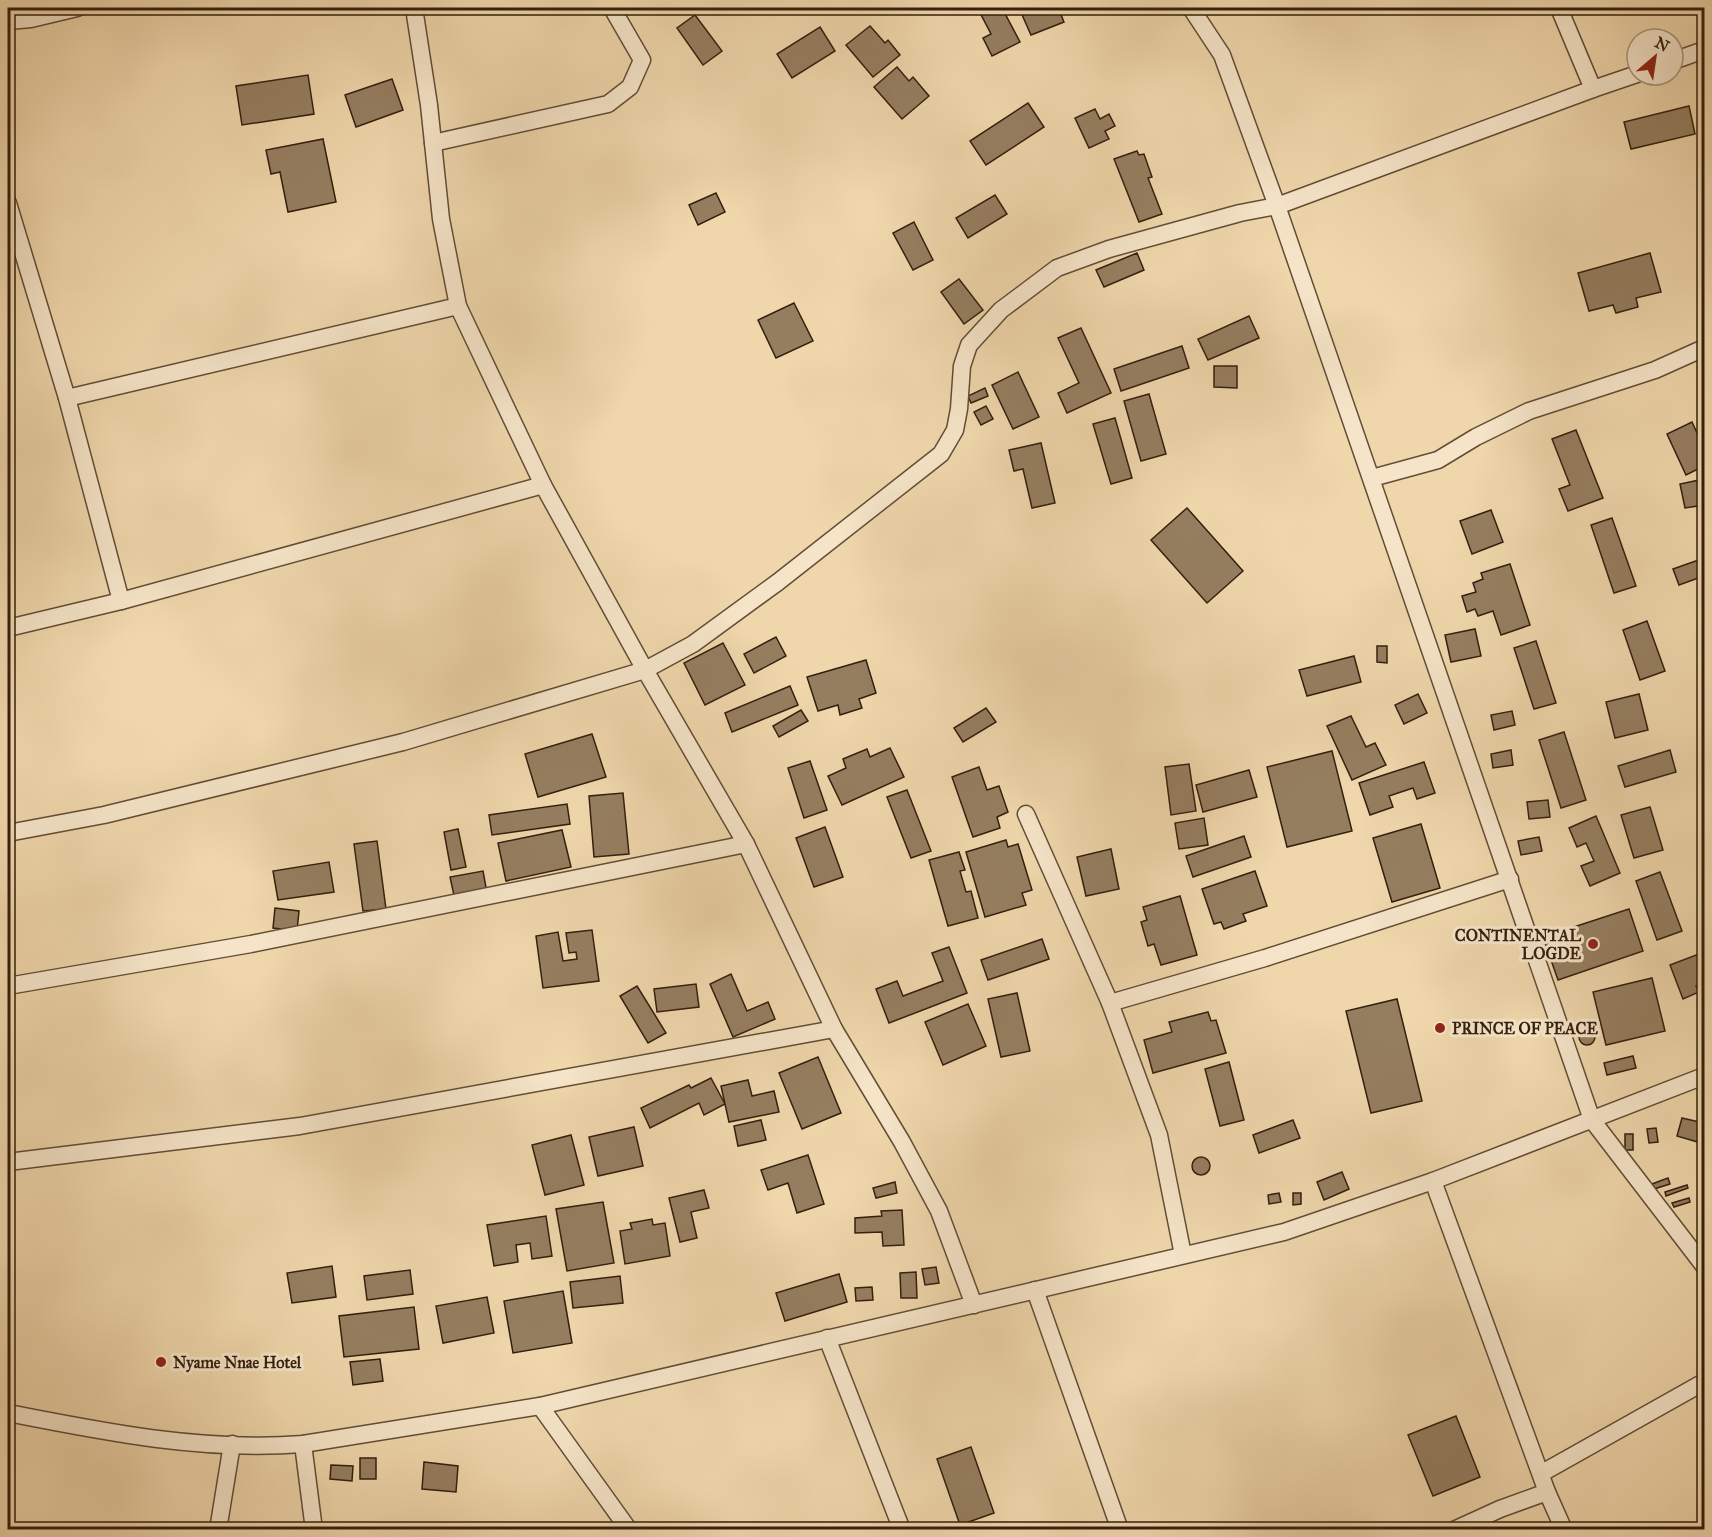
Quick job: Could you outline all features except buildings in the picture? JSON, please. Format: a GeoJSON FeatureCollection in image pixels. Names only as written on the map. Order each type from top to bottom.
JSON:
{"type":"FeatureCollection","features":[{"type":"Feature","properties":{"kind":"street"},"geometry":{"type":"LineString","coordinates":[[8,21],[31,19],[77,8]]}},
{"type":"Feature","properties":{"kind":"street"},"geometry":{"type":"LineString","coordinates":[[414,8],[441,219],[458,306],[543,485],[645,670],[746,844],[834,1029],[902,1142],[939,1211],[974,1305]]}},
{"type":"Feature","properties":{"kind":"street"},"geometry":{"type":"LineString","coordinates":[[433,143],[608,104],[630,87],[642,60],[612,8]]}},
{"type":"Feature","properties":{"kind":"street"},"geometry":{"type":"LineString","coordinates":[[1191,8],[1222,56],[1277,206],[1592,1120],[1704,1266]]}},
{"type":"Feature","properties":{"kind":"street"},"geometry":{"type":"LineString","coordinates":[[1559,8],[1593,89]]}},
{"type":"Feature","properties":{"kind":"street"},"geometry":{"type":"LineString","coordinates":[[1685,57],[1704,50]]}},
{"type":"Feature","properties":{"kind":"street"},"geometry":{"type":"LineString","coordinates":[[8,833],[104,815],[403,742],[645,670],[693,644],[778,582],[941,454],[955,430],[962,366],[969,345],[1000,310],[1057,268],[1109,249],[1240,213],[1277,206],[1625,78]]}},
{"type":"Feature","properties":{"kind":"street"},"geometry":{"type":"LineString","coordinates":[[8,203],[67,398],[121,601]]}},
{"type":"Feature","properties":{"kind":"street"},"geometry":{"type":"LineString","coordinates":[[67,398],[458,306]]}},
{"type":"Feature","properties":{"kind":"street"},"geometry":{"type":"LineString","coordinates":[[1372,478],[1438,460],[1476,437],[1528,411],[1655,370],[1704,348]]}},
{"type":"Feature","properties":{"kind":"street"},"geometry":{"type":"LineString","coordinates":[[8,628],[121,601],[543,485]]}},
{"type":"Feature","properties":{"kind":"street"},"geometry":{"type":"LineString","coordinates":[[1026,814],[1110,1003],[1159,1135],[1183,1256]]}},
{"type":"Feature","properties":{"kind":"street"},"geometry":{"type":"LineString","coordinates":[[8,986],[251,944],[746,844]]}},
{"type":"Feature","properties":{"kind":"street"},"geometry":{"type":"LineString","coordinates":[[1110,1003],[1276,954],[1510,879]]}},
{"type":"Feature","properties":{"kind":"street"},"geometry":{"type":"LineString","coordinates":[[8,1162],[300,1126],[834,1029]]}},
{"type":"Feature","properties":{"kind":"street"},"geometry":{"type":"LineString","coordinates":[[8,1413],[171,1441],[277,1446],[303,1444],[540,1406],[1284,1232],[1433,1181],[1704,1077]]}},
{"type":"Feature","properties":{"kind":"street"},"geometry":{"type":"LineString","coordinates":[[1433,1181],[1542,1473],[1547,1492],[1564,1530]]}},
{"type":"Feature","properties":{"kind":"street"},"geometry":{"type":"LineString","coordinates":[[1035,1290],[1120,1530]]}},
{"type":"Feature","properties":{"kind":"street"},"geometry":{"type":"LineString","coordinates":[[827,1338],[902,1530]]}},
{"type":"Feature","properties":{"kind":"street"},"geometry":{"type":"LineString","coordinates":[[1542,1473],[1704,1382]]}},
{"type":"Feature","properties":{"kind":"street"},"geometry":{"type":"LineString","coordinates":[[540,1406],[629,1530]]}},
{"type":"Feature","properties":{"kind":"street"},"geometry":{"type":"LineString","coordinates":[[218,1530],[232,1444]]}},
{"type":"Feature","properties":{"kind":"street"},"geometry":{"type":"LineString","coordinates":[[303,1444],[314,1530]]}},
{"type":"Feature","properties":{"kind":"street"},"geometry":{"type":"LineString","coordinates":[[1454,1530],[1500,1509],[1547,1492]]}},
{"type":"Feature","properties":{"kind":"place","name":"CONTINENTAL LOGDE"},"geometry":{"type":"Point","coordinates":[1593,944]}},
{"type":"Feature","properties":{"kind":"place","name":"PRINCE OF PEACE"},"geometry":{"type":"Point","coordinates":[1440,1028]}},
{"type":"Feature","properties":{"kind":"place","name":"Nyame Nnae Hotel"},"geometry":{"type":"Point","coordinates":[161,1362]}}]}
